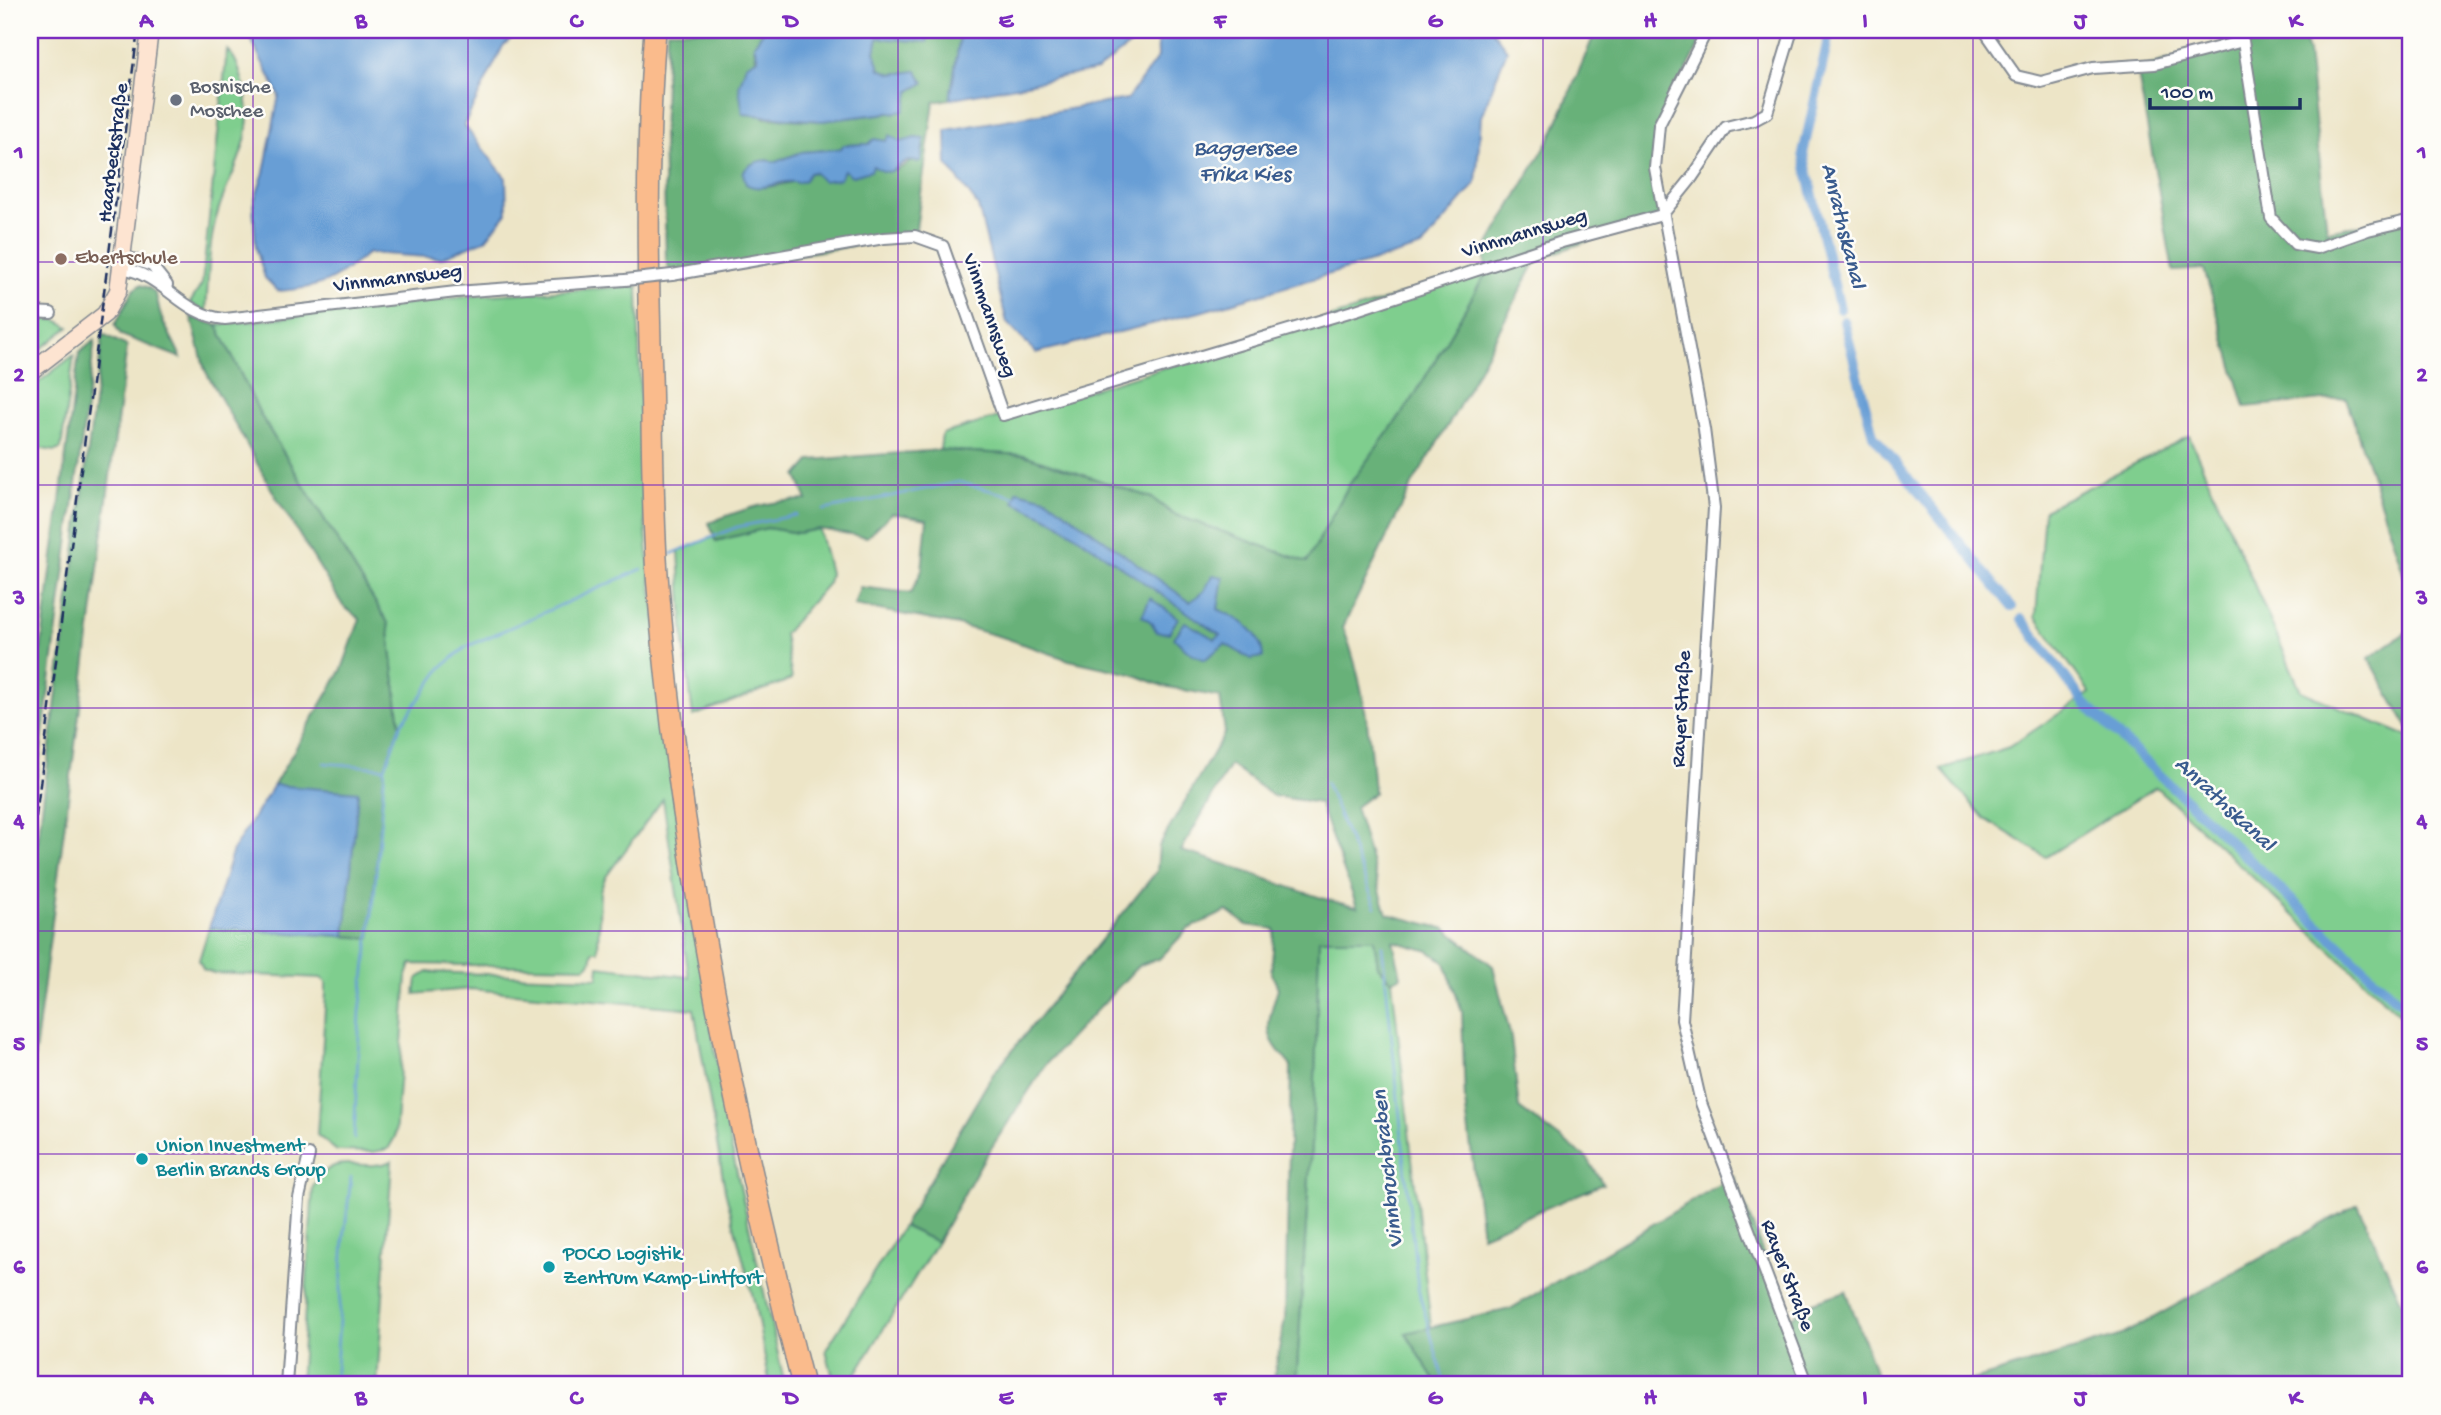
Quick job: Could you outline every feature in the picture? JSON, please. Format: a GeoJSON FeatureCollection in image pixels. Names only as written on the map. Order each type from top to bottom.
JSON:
{"type":"FeatureCollection","features":[{"type":"Feature","properties":{"kind":"highway"},"geometry":{"type":"LineString","coordinates":[[655,30],[646,229],[658,591],[687,828],[724,1046],[803,1385]]}},
{"type":"Feature","properties":{"kind":"highway"},"geometry":{"type":"LineString","coordinates":[[786,1318],[792,1385]]}},
{"type":"Feature","properties":{"kind":"highway"},"geometry":{"type":"LineString","coordinates":[[786,1318],[818,1385]]}},
{"type":"Feature","properties":{"kind":"street","name":"Haarbeckstraße"},"geometry":{"type":"LineString","coordinates":[[30,372],[101,317],[116,298],[123,262],[150,30]]}},
{"type":"Feature","properties":{"kind":"street","name":"Rayer Straße"},"geometry":{"type":"LineString","coordinates":[[1707,30],[1659,125],[1655,168],[1704,429],[1714,508],[1682,1020],[1701,1103],[1808,1385]]}},
{"type":"Feature","properties":{"kind":"street"},"geometry":{"type":"LineString","coordinates":[[1662,215],[1726,127],[1754,120],[1767,113],[1792,30]]}},
{"type":"Feature","properties":{"kind":"street"},"geometry":{"type":"LineString","coordinates":[[1984,30],[2016,76],[2041,82],[2094,68],[2155,64],[2243,41],[2271,218],[2295,244],[2317,248],[2346,237],[2411,220]]}},
{"type":"Feature","properties":{"kind":"street","name":"Vinnmannsweg"},"geometry":{"type":"LineString","coordinates":[[123,262],[152,266],[169,291],[196,313],[225,319],[456,292],[672,275],[884,238],[915,236],[943,246],[1003,415],[1343,314],[1562,242],[1662,215]]}},
{"type":"Feature","properties":{"kind":"street"},"geometry":{"type":"LineString","coordinates":[[30,312],[51,313]]}},
{"type":"Feature","properties":{"kind":"street"},"geometry":{"type":"LineString","coordinates":[[286,1385],[299,1198],[309,1155]]}},
{"type":"Feature","properties":{"kind":"green space"},"geometry":{"type":"Polygon","coordinates":[[[667,30],[764,30],[754,45],[764,118],[822,121],[897,112],[910,91],[924,83],[917,71],[892,74],[880,69],[875,52],[877,38],[927,42],[930,30],[961,30],[950,99],[934,102],[915,236],[672,275],[666,261],[663,136],[667,30]],[[915,138],[901,143],[844,145],[840,149],[802,152],[775,162],[769,160],[751,164],[745,178],[746,184],[767,187],[805,180],[809,173],[873,166],[895,171],[920,157],[924,146],[915,138]]]}},
{"type":"Feature","properties":{"kind":"green space"},"geometry":{"type":"Polygon","coordinates":[[[1596,30],[1707,30],[1659,125],[1655,168],[1662,215],[1537,259],[1457,410],[1412,485],[1343,627],[1365,708],[1374,793],[1355,807],[1387,914],[1446,929],[1493,966],[1511,1038],[1519,1108],[1588,1159],[1603,1184],[1482,1235],[1465,1102],[1462,1012],[1445,963],[1429,951],[1393,941],[1401,976],[1392,981],[1378,966],[1374,939],[1319,939],[1315,1082],[1296,1385],[1272,1385],[1285,1319],[1291,1066],[1275,1046],[1269,1030],[1278,988],[1271,972],[1275,929],[1247,925],[1227,911],[1188,929],[1159,959],[1139,965],[1047,1063],[982,1162],[937,1242],[903,1226],[993,1074],[1157,871],[1159,846],[1225,732],[1220,697],[1163,686],[1132,674],[1069,660],[958,625],[854,605],[860,587],[911,593],[922,570],[927,519],[892,513],[867,537],[819,529],[798,533],[767,528],[716,541],[709,523],[757,506],[807,500],[797,476],[811,460],[940,450],[1024,455],[1152,498],[1173,514],[1307,562],[1349,485],[1412,400],[1485,275],[1485,251],[1554,131],[1596,30]],[[1230,765],[1181,851],[1312,895],[1357,907],[1319,803],[1273,796],[1230,765]]]}},
{"type":"Feature","properties":{"kind":"green space"},"geometry":{"type":"Polygon","coordinates":[[[2278,30],[2301,30],[2308,52],[2327,231],[2411,216],[2411,596],[2346,398],[2245,407],[2204,269],[2173,271],[2137,69],[2278,30]]]}},
{"type":"Feature","properties":{"kind":"green space"},"geometry":{"type":"Polygon","coordinates":[[[227,50],[235,60],[243,82],[247,126],[238,162],[217,216],[211,246],[206,312],[190,303],[202,284],[227,50]]]}},
{"type":"Feature","properties":{"kind":"green space"},"geometry":{"type":"Polygon","coordinates":[[[1482,268],[1485,275],[1412,400],[1349,485],[1307,562],[1173,514],[1152,498],[1024,455],[940,450],[942,434],[1356,310],[1482,268]]]}},
{"type":"Feature","properties":{"kind":"green space"},"geometry":{"type":"Polygon","coordinates":[[[140,285],[155,294],[161,315],[181,358],[121,335],[115,325],[133,290],[140,285]]]}},
{"type":"Feature","properties":{"kind":"green space"},"geometry":{"type":"Polygon","coordinates":[[[638,286],[642,486],[650,575],[708,1006],[729,1137],[785,1385],[770,1385],[755,1305],[725,1190],[694,1009],[470,989],[415,994],[417,979],[428,972],[598,978],[599,966],[689,977],[663,799],[605,878],[600,891],[598,951],[593,951],[591,962],[586,967],[411,964],[407,976],[395,1137],[388,1149],[373,1152],[337,1151],[317,1135],[326,982],[321,978],[213,973],[203,969],[199,960],[209,928],[369,938],[385,768],[400,726],[388,623],[261,416],[217,325],[471,296],[638,286]]]}},
{"type":"Feature","properties":{"kind":"green space"},"geometry":{"type":"Polygon","coordinates":[[[191,317],[217,325],[261,416],[388,623],[400,726],[385,768],[370,938],[345,936],[358,793],[274,785],[342,669],[360,619],[343,606],[276,497],[205,370],[191,317]]]}},
{"type":"Feature","properties":{"kind":"green space"},"geometry":{"type":"Polygon","coordinates":[[[30,318],[57,320],[69,327],[30,357],[30,318]]]}},
{"type":"Feature","properties":{"kind":"green space"},"geometry":{"type":"Polygon","coordinates":[[[103,334],[127,346],[30,1091],[30,902],[103,334]]]}},
{"type":"Feature","properties":{"kind":"green space"},"geometry":{"type":"Polygon","coordinates":[[[95,340],[30,833],[30,735],[79,353],[95,340]]]}},
{"type":"Feature","properties":{"kind":"green space"},"geometry":{"type":"Polygon","coordinates":[[[74,355],[61,449],[55,451],[30,447],[30,389],[74,355]]]}},
{"type":"Feature","properties":{"kind":"green space"},"geometry":{"type":"Polygon","coordinates":[[[2189,436],[2301,691],[2411,738],[2411,1025],[2156,787],[2046,857],[1984,818],[1941,769],[2009,747],[2090,693],[2036,617],[2044,510],[2189,436]]]}},
{"type":"Feature","properties":{"kind":"green space"},"geometry":{"type":"Polygon","coordinates":[[[767,528],[798,533],[819,529],[830,573],[828,583],[784,634],[792,679],[693,716],[684,643],[679,551],[713,537],[716,541],[767,528]]]}},
{"type":"Feature","properties":{"kind":"green space"},"geometry":{"type":"Polygon","coordinates":[[[2411,629],[2411,734],[2369,658],[2411,629]]]}},
{"type":"Feature","properties":{"kind":"green space"},"geometry":{"type":"Polygon","coordinates":[[[1319,939],[1374,939],[1378,966],[1392,981],[1431,1327],[1406,1334],[1438,1385],[1296,1385],[1315,1082],[1319,939]]]}},
{"type":"Feature","properties":{"kind":"green space"},"geometry":{"type":"Polygon","coordinates":[[[392,1161],[377,1385],[300,1385],[313,1187],[322,1175],[340,1164],[369,1165],[392,1161]]]}},
{"type":"Feature","properties":{"kind":"green space"},"geometry":{"type":"Polygon","coordinates":[[[1734,1176],[1788,1319],[1813,1302],[1846,1291],[1880,1385],[1438,1385],[1406,1333],[1510,1309],[1734,1176]]]}},
{"type":"Feature","properties":{"kind":"green space"},"geometry":{"type":"Polygon","coordinates":[[[2358,1204],[2411,1324],[2411,1385],[1957,1385],[2122,1335],[2358,1204]]]}},
{"type":"Feature","properties":{"kind":"green space"},"geometry":{"type":"Polygon","coordinates":[[[903,1226],[937,1242],[849,1385],[835,1385],[826,1350],[903,1226]]]}},
{"type":"Feature","properties":{"kind":"water"},"geometry":{"type":"Polygon","coordinates":[[[249,30],[520,30],[503,46],[464,125],[506,178],[507,213],[485,240],[441,258],[368,253],[327,281],[306,288],[278,291],[265,278],[256,248],[253,205],[264,172],[279,95],[249,36],[249,30]]]}},
{"type":"Feature","properties":{"kind":"water"},"geometry":{"type":"Polygon","coordinates":[[[764,30],[930,30],[927,42],[878,38],[875,52],[880,69],[892,74],[917,71],[924,83],[910,91],[904,111],[822,121],[743,114],[739,87],[746,65],[758,58],[754,45],[764,30]]]}},
{"type":"Feature","properties":{"kind":"water"},"geometry":{"type":"Polygon","coordinates":[[[961,30],[1150,30],[1097,70],[950,99],[961,30]]]}},
{"type":"Feature","properties":{"kind":"water","name":"Baggersee Frika Kies"},"geometry":{"type":"Polygon","coordinates":[[[1157,30],[1492,30],[1507,50],[1481,117],[1476,183],[1422,247],[1200,312],[1036,353],[1007,323],[978,206],[947,164],[946,130],[1127,99],[1158,57],[1157,30]]]}},
{"type":"Feature","properties":{"kind":"water"},"geometry":{"type":"Polygon","coordinates":[[[890,135],[901,142],[915,138],[924,139],[921,161],[909,161],[890,172],[873,166],[871,171],[852,176],[844,170],[840,179],[822,181],[814,172],[798,183],[785,182],[759,187],[746,184],[743,173],[757,162],[776,162],[802,152],[869,144],[874,139],[886,141],[890,135]]]}},
{"type":"Feature","properties":{"kind":"water"},"geometry":{"type":"Polygon","coordinates":[[[1017,491],[1046,498],[1190,602],[1204,591],[1213,575],[1223,577],[1218,609],[1242,622],[1254,633],[1263,657],[1251,659],[1225,644],[1204,660],[1186,650],[1174,638],[1185,622],[1215,639],[1220,635],[1055,521],[1014,502],[1017,491]]]}},
{"type":"Feature","properties":{"kind":"water"},"geometry":{"type":"Polygon","coordinates":[[[1150,598],[1178,618],[1169,633],[1157,632],[1151,622],[1142,616],[1150,598]]]}},
{"type":"Feature","properties":{"kind":"water"},"geometry":{"type":"Polygon","coordinates":[[[274,785],[358,792],[345,936],[209,928],[233,850],[274,785]]]}},
{"type":"Feature","properties":{"kind":"waterway","name":"Anrathskanal"},"geometry":{"type":"LineString","coordinates":[[1830,30],[1803,154],[1840,309]]}},
{"type":"Feature","properties":{"kind":"waterway","name":"Anrathskanal"},"geometry":{"type":"LineString","coordinates":[[1844,321],[1873,435],[2012,607]]}},
{"type":"Feature","properties":{"kind":"waterway"},"geometry":{"type":"LineString","coordinates":[[824,510],[959,482],[1015,497]]}},
{"type":"Feature","properties":{"kind":"waterway"},"geometry":{"type":"LineString","coordinates":[[671,554],[737,527],[796,515]]}},
{"type":"Feature","properties":{"kind":"waterway"},"geometry":{"type":"LineString","coordinates":[[354,1139],[360,1012],[374,898],[385,768],[400,726],[442,667],[466,647],[642,569]]}},
{"type":"Feature","properties":{"kind":"waterway","name":"Anrathskanal"},"geometry":{"type":"LineString","coordinates":[[2022,619],[2085,704],[2397,1000],[2411,1008]]}},
{"type":"Feature","properties":{"kind":"waterway"},"geometry":{"type":"LineString","coordinates":[[324,763],[385,768]]}},
{"type":"Feature","properties":{"kind":"waterway","name":"Vinnbruchbraben"},"geometry":{"type":"LineString","coordinates":[[1326,783],[1376,907]]}},
{"type":"Feature","properties":{"kind":"waterway","name":"Vinnbruchbraben"},"geometry":{"type":"LineString","coordinates":[[1382,945],[1418,1289],[1445,1385]]}},
{"type":"Feature","properties":{"kind":"waterway"},"geometry":{"type":"LineString","coordinates":[[335,1385],[344,1238],[351,1177]]}},
{"type":"Feature","properties":{"kind":"railway"},"geometry":{"type":"LineString","coordinates":[[30,862],[138,30]]}},
{"type":"Feature","properties":{"kind":"place","name":"Bosnische Moschee"},"geometry":{"type":"Point","coordinates":[176,100]}},
{"type":"Feature","properties":{"kind":"place","name":"Ebertschule"},"geometry":{"type":"Point","coordinates":[61,259]}},
{"type":"Feature","properties":{"kind":"place","name":"Union Investment Berlin Brands Group"},"geometry":{"type":"Point","coordinates":[142,1159]}},
{"type":"Feature","properties":{"kind":"place","name":"POCO Logistik Zentrum Kamp-Lintfort"},"geometry":{"type":"Point","coordinates":[549,1267]}}]}
